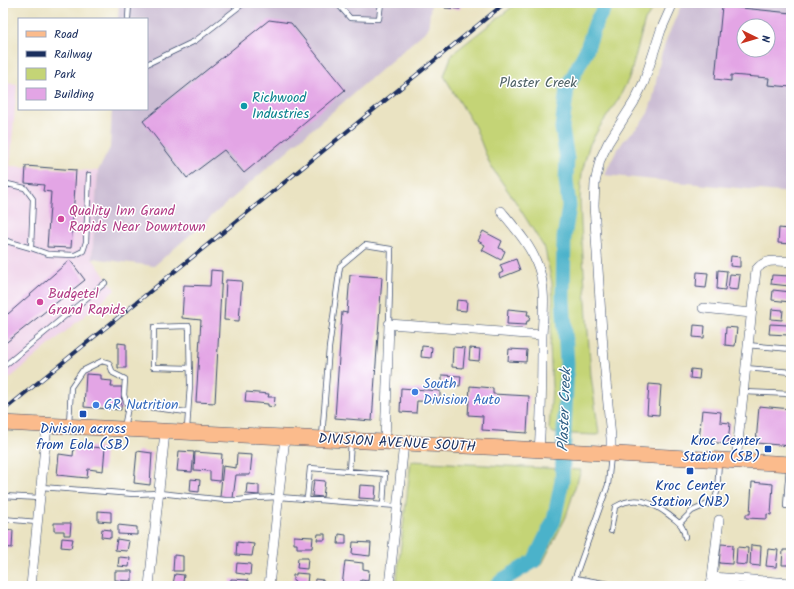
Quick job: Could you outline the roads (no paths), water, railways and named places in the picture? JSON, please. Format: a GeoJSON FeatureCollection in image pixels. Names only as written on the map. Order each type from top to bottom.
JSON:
{"type":"FeatureCollection","features":[{"type":"Feature","properties":{"kind":"main road","name":"DIVISION AVENUE SOUTH"},"geometry":{"type":"LineString","coordinates":[[3,424],[605,453],[790,464]]}},
{"type":"Feature","properties":{"kind":"street"},"geometry":{"type":"LineString","coordinates":[[605,453],[611,438],[603,348],[594,205],[595,183],[600,160],[608,143],[634,102],[644,82],[661,30],[673,3]]}},
{"type":"Feature","properties":{"kind":"street"},"geometry":{"type":"LineString","coordinates":[[501,211],[524,239],[539,268],[542,282],[544,302],[542,335],[542,400],[545,450]]}},
{"type":"Feature","properties":{"kind":"street"},"geometry":{"type":"LineString","coordinates":[[736,461],[756,270],[762,264],[771,260],[791,262]]}},
{"type":"Feature","properties":{"kind":"street"},"geometry":{"type":"LineString","coordinates":[[703,308],[751,313]]}},
{"type":"Feature","properties":{"kind":"street"},"geometry":{"type":"LineString","coordinates":[[385,442],[389,324],[542,335]]}},
{"type":"Feature","properties":{"kind":"street"},"geometry":{"type":"LineString","coordinates":[[31,586],[47,426]]}},
{"type":"Feature","properties":{"kind":"street"},"geometry":{"type":"LineString","coordinates":[[149,586],[165,432]]}},
{"type":"Feature","properties":{"kind":"street"},"geometry":{"type":"LineString","coordinates":[[269,586],[285,437]]}},
{"type":"Feature","properties":{"kind":"street"},"geometry":{"type":"LineString","coordinates":[[389,586],[404,443]]}},
{"type":"Feature","properties":{"kind":"street"},"geometry":{"type":"LineString","coordinates":[[719,520],[712,582],[791,583]]}},
{"type":"Feature","properties":{"kind":"lane"},"geometry":{"type":"LineString","coordinates":[[128,18],[129,3]]}},
{"type":"Feature","properties":{"kind":"lane"},"geometry":{"type":"LineString","coordinates":[[148,64],[195,41],[244,3]]}},
{"type":"Feature","properties":{"kind":"lane"},"geometry":{"type":"LineString","coordinates":[[337,3],[350,18],[379,19],[381,3]]}},
{"type":"Feature","properties":{"kind":"lane"},"geometry":{"type":"LineString","coordinates":[[3,240],[48,254],[75,255],[83,251],[86,242],[89,176]]}},
{"type":"Feature","properties":{"kind":"lane"},"geometry":{"type":"LineString","coordinates":[[3,206],[4,184],[25,188],[33,199],[31,248]]}},
{"type":"Feature","properties":{"kind":"lane"},"geometry":{"type":"LineString","coordinates":[[322,439],[329,348],[340,266],[365,245],[391,249],[389,324]]}},
{"type":"Feature","properties":{"kind":"lane"},"geometry":{"type":"LineString","coordinates":[[3,367],[105,283]]}},
{"type":"Feature","properties":{"kind":"lane"},"geometry":{"type":"LineString","coordinates":[[186,433],[190,385],[190,368],[189,326],[154,327],[152,367],[190,368]]}},
{"type":"Feature","properties":{"kind":"lane"},"geometry":{"type":"LineString","coordinates":[[747,345],[791,349]]}},
{"type":"Feature","properties":{"kind":"lane"},"geometry":{"type":"LineString","coordinates":[[69,426],[71,387],[82,371],[102,361],[109,363],[113,373],[125,379],[124,395],[128,407],[124,429]]}},
{"type":"Feature","properties":{"kind":"lane"},"geometry":{"type":"LineString","coordinates":[[745,368],[791,372]]}},
{"type":"Feature","properties":{"kind":"lane"},"geometry":{"type":"LineString","coordinates":[[743,392],[791,394]]}},
{"type":"Feature","properties":{"kind":"lane"},"geometry":{"type":"LineString","coordinates":[[128,407],[147,407],[187,412]]}},
{"type":"Feature","properties":{"kind":"lane"},"geometry":{"type":"LineString","coordinates":[[349,471],[351,441]]}},
{"type":"Feature","properties":{"kind":"lane"},"geometry":{"type":"LineString","coordinates":[[572,586],[608,485],[605,453]]}},
{"type":"Feature","properties":{"kind":"lane"},"geometry":{"type":"LineString","coordinates":[[680,523],[692,511],[710,503],[715,499],[717,492],[719,460]]}},
{"type":"Feature","properties":{"kind":"lane"},"geometry":{"type":"LineString","coordinates":[[790,464],[790,487],[786,506],[791,506]]}},
{"type":"Feature","properties":{"kind":"lane"},"geometry":{"type":"LineString","coordinates":[[307,499],[310,468],[349,471],[385,474],[383,505]]}},
{"type":"Feature","properties":{"kind":"lane"},"geometry":{"type":"LineString","coordinates":[[41,487],[134,494],[159,493],[238,500],[279,497],[397,506]]}},
{"type":"Feature","properties":{"kind":"lane"},"geometry":{"type":"LineString","coordinates":[[3,496],[40,498]]}},
{"type":"Feature","properties":{"kind":"lane"},"geometry":{"type":"LineString","coordinates":[[611,531],[615,507],[624,502],[638,501],[653,504],[680,523],[685,537]]}},
{"type":"Feature","properties":{"kind":"lane"},"geometry":{"type":"LineString","coordinates":[[3,519],[37,522]]}},
{"type":"Feature","properties":{"kind":"lane"},"geometry":{"type":"LineString","coordinates":[[575,578],[601,585],[620,586]]}},
{"type":"Feature","properties":{"kind":"waterway","name":"Plaster Creek"},"geometry":{"type":"LineString","coordinates":[[496,586],[504,579],[534,561],[554,520],[562,481],[567,364],[563,298],[564,238],[569,206],[566,180],[567,159],[562,128],[567,88],[586,51],[596,22],[607,3]]}},
{"type":"Feature","properties":{"kind":"railway"},"geometry":{"type":"LineString","coordinates":[[3,411],[505,3]]}},
{"type":"Feature","properties":{"kind":"place","name":"Richwood Industries"},"geometry":{"type":"Point","coordinates":[244,106]}},
{"type":"Feature","properties":{"kind":"place","name":"Quality Inn Grand Rapids Near Downtown"},"geometry":{"type":"Point","coordinates":[61,219]}},
{"type":"Feature","properties":{"kind":"place","name":"Budgetel Grand Rapids"},"geometry":{"type":"Point","coordinates":[40,302]}},
{"type":"Feature","properties":{"kind":"place","name":"South Division Auto"},"geometry":{"type":"Point","coordinates":[415,392]}},
{"type":"Feature","properties":{"kind":"place","name":"GR Nutrition"},"geometry":{"type":"Point","coordinates":[96,405]}},
{"type":"Feature","properties":{"kind":"place","name":"Division across from Eola (SB)"},"geometry":{"type":"Point","coordinates":[83,414]}},
{"type":"Feature","properties":{"kind":"place","name":"Kroc Center Station (SB)"},"geometry":{"type":"Point","coordinates":[768,449]}},
{"type":"Feature","properties":{"kind":"place","name":"Kroc Center Station (NB)"},"geometry":{"type":"Point","coordinates":[690,471]}}]}
